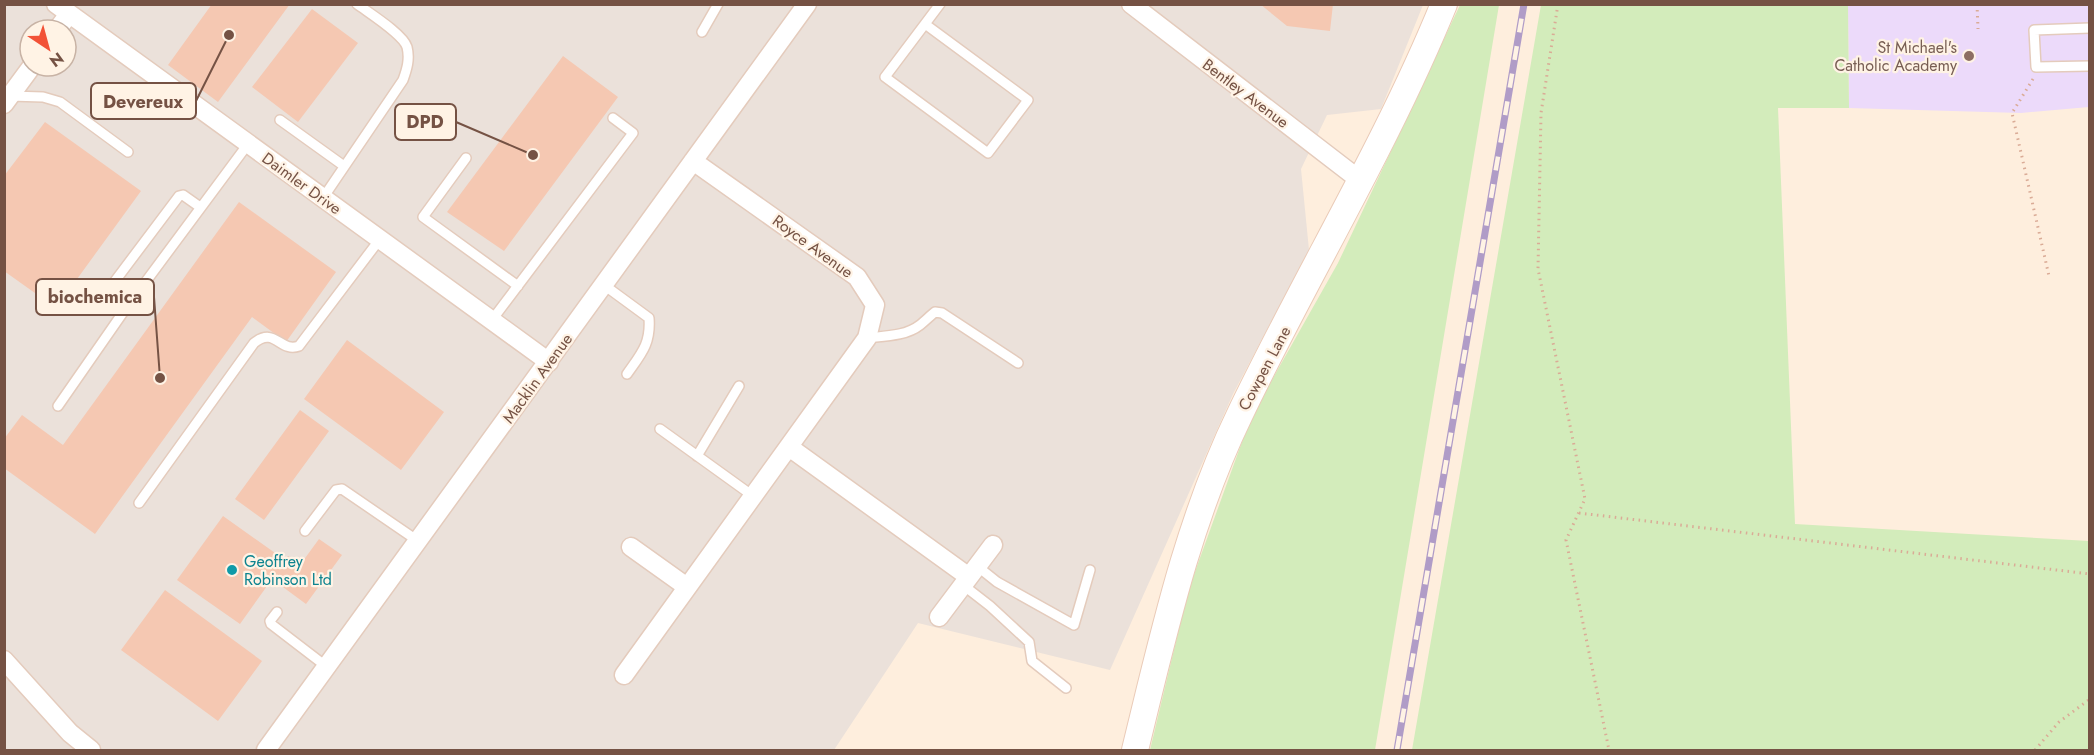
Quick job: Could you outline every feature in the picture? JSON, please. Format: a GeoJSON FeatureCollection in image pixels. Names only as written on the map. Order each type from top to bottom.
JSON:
{"type":"FeatureCollection","features":[{"type":"Feature","properties":{"kind":"street","name":"Macklin Avenue"},"geometry":{"type":"LineString","coordinates":[[266,750],[807,4]]}},
{"type":"Feature","properties":{"kind":"street","name":"Bentley Avenue"},"geometry":{"type":"LineString","coordinates":[[1131,4],[1361,181]]}},
{"type":"Feature","properties":{"kind":"street","name":"Cowpen Lane"},"geometry":{"type":"LineString","coordinates":[[1135,750],[1176,584],[1202,506],[1239,415],[1361,181],[1420,62],[1444,4]]}},
{"type":"Feature","properties":{"kind":"street","name":"Daimler Drive"},"geometry":{"type":"LineString","coordinates":[[62,9],[549,362]]}},
{"type":"Feature","properties":{"kind":"street"},"geometry":{"type":"LineString","coordinates":[[7,100],[23,78]]}},
{"type":"Feature","properties":{"kind":"street","name":"Royce Avenue"},"geometry":{"type":"LineString","coordinates":[[624,675],[867,338],[875,305],[857,277],[693,160]]}},
{"type":"Feature","properties":{"kind":"street"},"geometry":{"type":"LineString","coordinates":[[789,447],[969,576]]}},
{"type":"Feature","properties":{"kind":"street"},"geometry":{"type":"LineString","coordinates":[[939,617],[993,544]]}},
{"type":"Feature","properties":{"kind":"street"},"geometry":{"type":"LineString","coordinates":[[631,547],[687,587]]}},
{"type":"Feature","properties":{"kind":"street"},"geometry":{"type":"LineString","coordinates":[[4,660],[70,733],[91,750]]}},
{"type":"Feature","properties":{"kind":"lane"},"geometry":{"type":"LineString","coordinates":[[323,198],[403,80],[408,65],[406,45],[392,30],[357,4]]}},
{"type":"Feature","properties":{"kind":"lane"},"geometry":{"type":"LineString","coordinates":[[702,32],[718,4]]}},
{"type":"Feature","properties":{"kind":"lane"},"geometry":{"type":"LineString","coordinates":[[925,24],[1028,100],[988,153],[885,77],[940,4]]}},
{"type":"Feature","properties":{"kind":"lane"},"geometry":{"type":"LineString","coordinates":[[2090,28],[2034,30],[2036,67],[2090,66]]}},
{"type":"Feature","properties":{"kind":"lane"},"geometry":{"type":"LineString","coordinates":[[7,100],[43,97],[60,102],[128,152]]}},
{"type":"Feature","properties":{"kind":"lane"},"geometry":{"type":"LineString","coordinates":[[492,321],[633,133],[613,118]]}},
{"type":"Feature","properties":{"kind":"lane"},"geometry":{"type":"LineString","coordinates":[[280,120],[344,166]]}},
{"type":"Feature","properties":{"kind":"lane"},"geometry":{"type":"LineString","coordinates":[[58,406],[124,311],[248,144]]}},
{"type":"Feature","properties":{"kind":"lane"},"geometry":{"type":"LineString","coordinates":[[466,158],[423,217],[518,286]]}},
{"type":"Feature","properties":{"kind":"lane"},"geometry":{"type":"LineString","coordinates":[[124,311],[107,297],[106,293],[179,196],[183,195],[200,207]]}},
{"type":"Feature","properties":{"kind":"lane"},"geometry":{"type":"LineString","coordinates":[[139,503],[254,343],[264,336],[270,336],[290,347],[299,346],[380,239]]}},
{"type":"Feature","properties":{"kind":"lane"},"geometry":{"type":"LineString","coordinates":[[604,285],[649,318],[650,331],[647,345],[627,374]]}},
{"type":"Feature","properties":{"kind":"lane"},"geometry":{"type":"LineString","coordinates":[[867,338],[909,331],[919,326],[935,312],[942,313],[1018,363]]}},
{"type":"Feature","properties":{"kind":"lane"},"geometry":{"type":"LineString","coordinates":[[697,456],[739,386]]}},
{"type":"Feature","properties":{"kind":"lane"},"geometry":{"type":"LineString","coordinates":[[660,429],[753,496]]}},
{"type":"Feature","properties":{"kind":"lane"},"geometry":{"type":"LineString","coordinates":[[305,531],[336,490],[342,489],[418,541]]}},
{"type":"Feature","properties":{"kind":"lane"},"geometry":{"type":"LineString","coordinates":[[969,576],[997,582],[1074,625],[1090,570]]}},
{"type":"Feature","properties":{"kind":"lane"},"geometry":{"type":"LineString","coordinates":[[969,576],[990,606],[1029,642],[1032,661],[1066,688]]}},
{"type":"Feature","properties":{"kind":"lane"},"geometry":{"type":"LineString","coordinates":[[277,612],[270,624],[327,667]]}},
{"type":"Feature","properties":{"kind":"path"},"geometry":{"type":"LineString","coordinates":[[1558,4],[1541,113],[1538,269],[1585,498],[1566,540],[1609,750]]}},
{"type":"Feature","properties":{"kind":"path"},"geometry":{"type":"LineString","coordinates":[[1977,4],[1978,29]]}},
{"type":"Feature","properties":{"kind":"path"},"geometry":{"type":"LineString","coordinates":[[2040,67],[2012,113],[2049,276]]}},
{"type":"Feature","properties":{"kind":"path"},"geometry":{"type":"LineString","coordinates":[[1578,513],[2090,574]]}},
{"type":"Feature","properties":{"kind":"path"},"geometry":{"type":"LineString","coordinates":[[2035,750],[2059,722],[2090,699]]}},
{"type":"Feature","properties":{"kind":"shaded area"},"geometry":{"type":"Polygon","coordinates":[[[4,5],[1423,5],[1381,109],[1327,115],[1301,169],[1309,250],[1233,394],[1110,670],[918,623],[834,750],[5,750],[4,5]]]}},
{"type":"Feature","properties":{"kind":"shaded area","name":"St Michael's Catholic Academy"},"geometry":{"type":"Polygon","coordinates":[[[1848,5],[2089,5],[2089,107],[2021,113],[1849,108],[1848,5]]]}},
{"type":"Feature","properties":{"kind":"green space"},"geometry":{"type":"Polygon","coordinates":[[[1460,5],[1499,5],[1375,750],[1150,750],[1188,591],[1251,417],[1338,263],[1460,5]]]}},
{"type":"Feature","properties":{"kind":"green space"},"geometry":{"type":"Polygon","coordinates":[[[1541,5],[1848,5],[1849,108],[1778,108],[1795,524],[2089,541],[2089,750],[1412,750],[1541,5]]]}},
{"type":"Feature","properties":{"kind":"building"},"geometry":{"type":"Polygon","coordinates":[[[212,4],[290,4],[218,102],[168,65],[212,4]]]}},
{"type":"Feature","properties":{"kind":"building"},"geometry":{"type":"Polygon","coordinates":[[[1260,4],[1333,4],[1330,31],[1287,26],[1260,4]]]}},
{"type":"Feature","properties":{"kind":"building"},"geometry":{"type":"Polygon","coordinates":[[[312,9],[358,43],[298,122],[252,87],[312,9]]]}},
{"type":"Feature","properties":{"kind":"building"},"geometry":{"type":"Polygon","coordinates":[[[563,56],[618,97],[504,251],[447,212],[563,56]]]}},
{"type":"Feature","properties":{"kind":"building"},"geometry":{"type":"Polygon","coordinates":[[[45,122],[141,191],[56,308],[4,271],[4,176],[45,122]]]}},
{"type":"Feature","properties":{"kind":"building"},"geometry":{"type":"Polygon","coordinates":[[[239,202],[336,272],[286,342],[252,317],[95,534],[4,468],[4,439],[22,415],[63,445],[239,202]]]}},
{"type":"Feature","properties":{"kind":"building"},"geometry":{"type":"Polygon","coordinates":[[[347,340],[444,412],[401,470],[304,399],[347,340]]]}},
{"type":"Feature","properties":{"kind":"building"},"geometry":{"type":"Polygon","coordinates":[[[300,410],[329,431],[264,520],[235,499],[300,410]]]}},
{"type":"Feature","properties":{"kind":"building","name":"Geoffrey Robinson Ltd"},"geometry":{"type":"Polygon","coordinates":[[[223,516],[285,560],[288,556],[300,565],[319,539],[342,555],[306,604],[272,579],[240,624],[177,580],[223,516]]]}},
{"type":"Feature","properties":{"kind":"building"},"geometry":{"type":"Polygon","coordinates":[[[165,590],[262,661],[218,721],[121,650],[165,590]]]}},
{"type":"Feature","properties":{"kind":"railway"},"geometry":{"type":"LineString","coordinates":[[1397,750],[1524,4]]}},
{"type":"Feature","properties":{"kind":"place","name":"Devereux"},"geometry":{"type":"Point","coordinates":[229,35]}},
{"type":"Feature","properties":{"kind":"place","name":"St Michael's Catholic Academy"},"geometry":{"type":"Point","coordinates":[1969,56]}},
{"type":"Feature","properties":{"kind":"place","name":"DPD"},"geometry":{"type":"Point","coordinates":[533,155]}},
{"type":"Feature","properties":{"kind":"place","name":"biochemica"},"geometry":{"type":"Point","coordinates":[160,378]}},
{"type":"Feature","properties":{"kind":"place","name":"Geoffrey Robinson Ltd"},"geometry":{"type":"Point","coordinates":[232,570]}}]}
